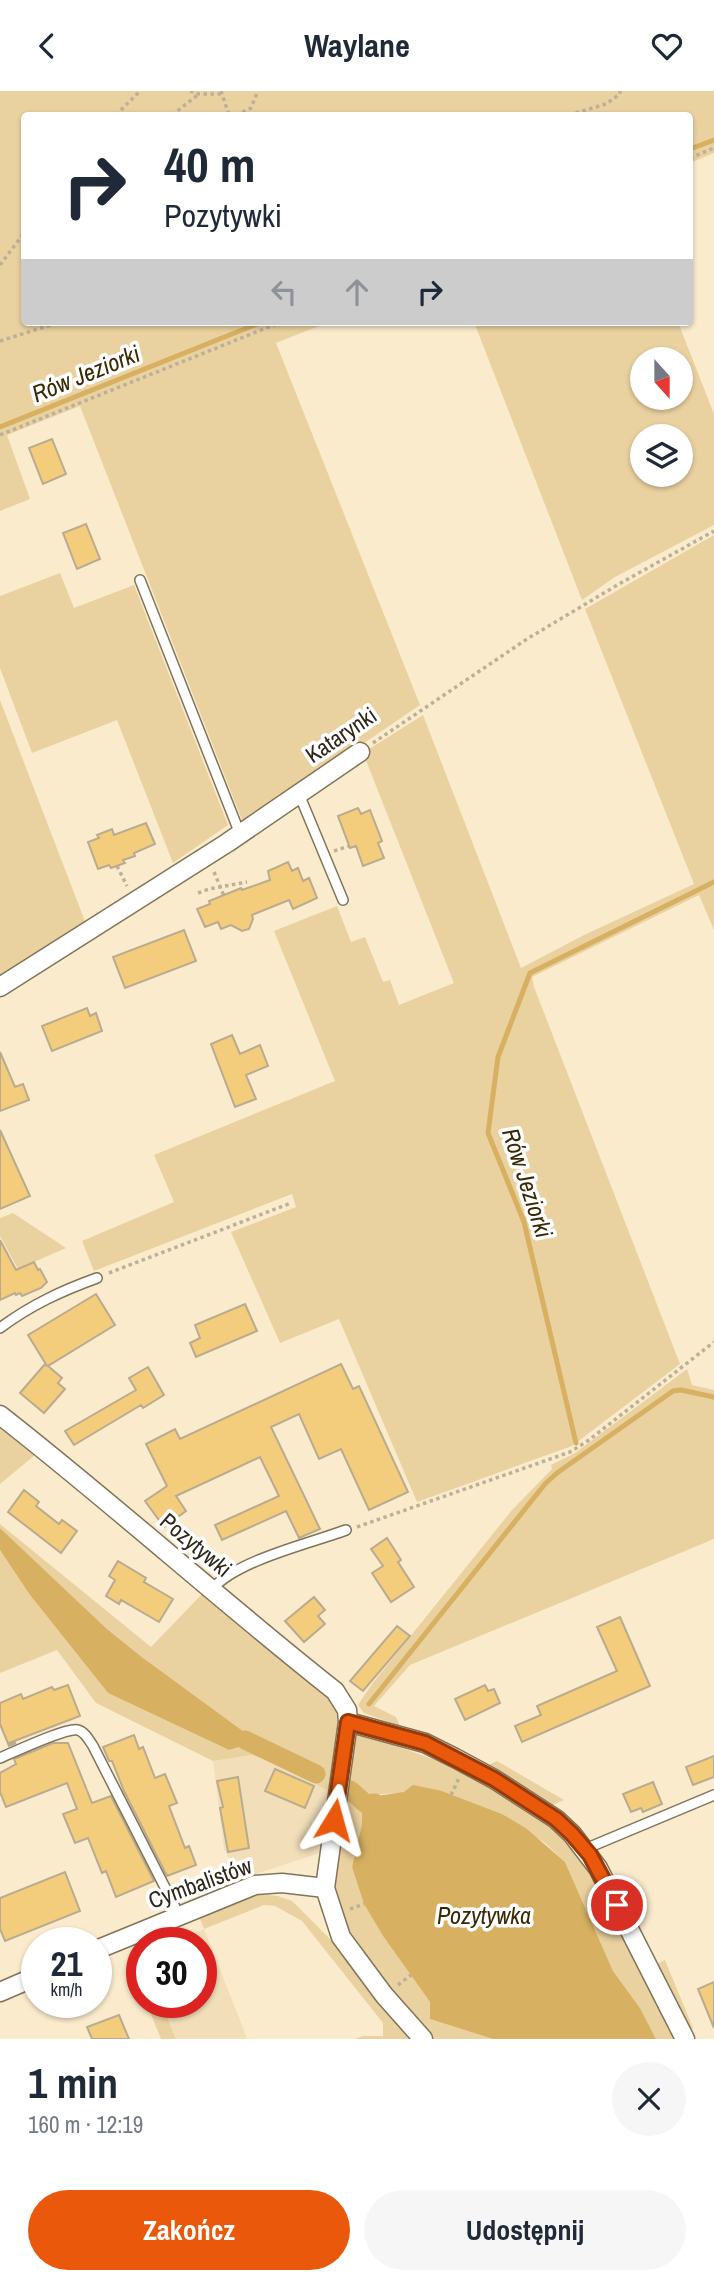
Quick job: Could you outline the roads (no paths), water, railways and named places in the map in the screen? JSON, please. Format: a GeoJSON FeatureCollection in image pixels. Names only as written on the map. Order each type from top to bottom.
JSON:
{"type":"FeatureCollection","features":[{"type":"Feature","properties":{"kind":"street","name":"Katarynki"},"geometry":{"type":"LineString","coordinates":[[0,987],[240,834],[360,752]]}},
{"type":"Feature","properties":{"kind":"street","name":"Pozytywki"},"geometry":{"type":"LineString","coordinates":[[0,1415],[212,1589],[251,1625],[335,1691],[347,1710],[348,1722]]}},
{"type":"Feature","properties":{"kind":"street"},"geometry":{"type":"LineString","coordinates":[[423,2039],[384,1995],[341,1937],[325,1888],[348,1722],[425,1743],[471,1766],[556,1819],[585,1849],[598,1868],[685,2039]]}},
{"type":"Feature","properties":{"kind":"street","name":"Cymbalistów"},"geometry":{"type":"LineString","coordinates":[[112,1943],[255,1885],[282,1883],[325,1888]]}},
{"type":"Feature","properties":{"kind":"street"},"geometry":{"type":"LineString","coordinates":[[0,1992],[21,1983]]}},
{"type":"Feature","properties":{"kind":"lane"},"geometry":{"type":"LineString","coordinates":[[140,580],[240,834]]}},
{"type":"Feature","properties":{"kind":"lane"},"geometry":{"type":"LineString","coordinates":[[299,794],[343,900]]}},
{"type":"Feature","properties":{"kind":"lane"},"geometry":{"type":"LineString","coordinates":[[0,1328],[31,1306],[60,1291],[97,1278]]}},
{"type":"Feature","properties":{"kind":"lane"},"geometry":{"type":"LineString","coordinates":[[212,1589],[224,1577],[242,1567],[346,1530]]}},
{"type":"Feature","properties":{"kind":"lane"},"geometry":{"type":"LineString","coordinates":[[0,1758],[66,1731],[78,1730],[83,1733],[93,1746],[179,1915]]}},
{"type":"Feature","properties":{"kind":"lane"},"geometry":{"type":"LineString","coordinates":[[585,1849],[714,1795]]}},
{"type":"Feature","properties":{"kind":"water"},"geometry":{"type":"Polygon","coordinates":[[[0,1528],[107,1629],[244,1732],[245,1740],[239,1747],[229,1750],[108,1693],[30,1595],[0,1550],[0,1528]]]}},
{"type":"Feature","properties":{"kind":"water","name":"Pozytywka"},"geometry":{"type":"Polygon","coordinates":[[[413,1785],[442,1791],[502,1814],[527,1829],[565,1862],[613,1971],[640,2008],[656,2039],[493,2039],[430,2019],[430,2002],[383,1936],[364,1904],[352,1867],[362,1824],[362,1802],[357,1800],[358,1793],[370,1797],[404,1792],[413,1785]]]}},
{"type":"Feature","properties":{"kind":"waterway","name":"Rów Jeziorki"},"geometry":{"type":"LineString","coordinates":[[693,148],[714,140]]}},
{"type":"Feature","properties":{"kind":"waterway","name":"Rów Jeziorki"},"geometry":{"type":"LineString","coordinates":[[0,427],[252,326]]}},
{"type":"Feature","properties":{"kind":"waterway","name":"Rów Jeziorki"},"geometry":{"type":"LineString","coordinates":[[576,1443],[524,1222],[488,1133],[498,1057],[530,973],[714,882]]}},
{"type":"Feature","properties":{"kind":"waterway","name":"Rów Jeziorki"},"geometry":{"type":"LineString","coordinates":[[369,1704],[545,1484],[557,1473],[673,1391],[681,1390],[714,1397]]}},
{"type":"Feature","properties":{"kind":"waterway"},"geometry":{"type":"LineString","coordinates":[[245,1740],[316,1774]]}},
{"type":"Feature","properties":{"kind":"waterway"},"geometry":{"type":"LineString","coordinates":[[350,1790],[366,1804],[375,1803]]}}]}
